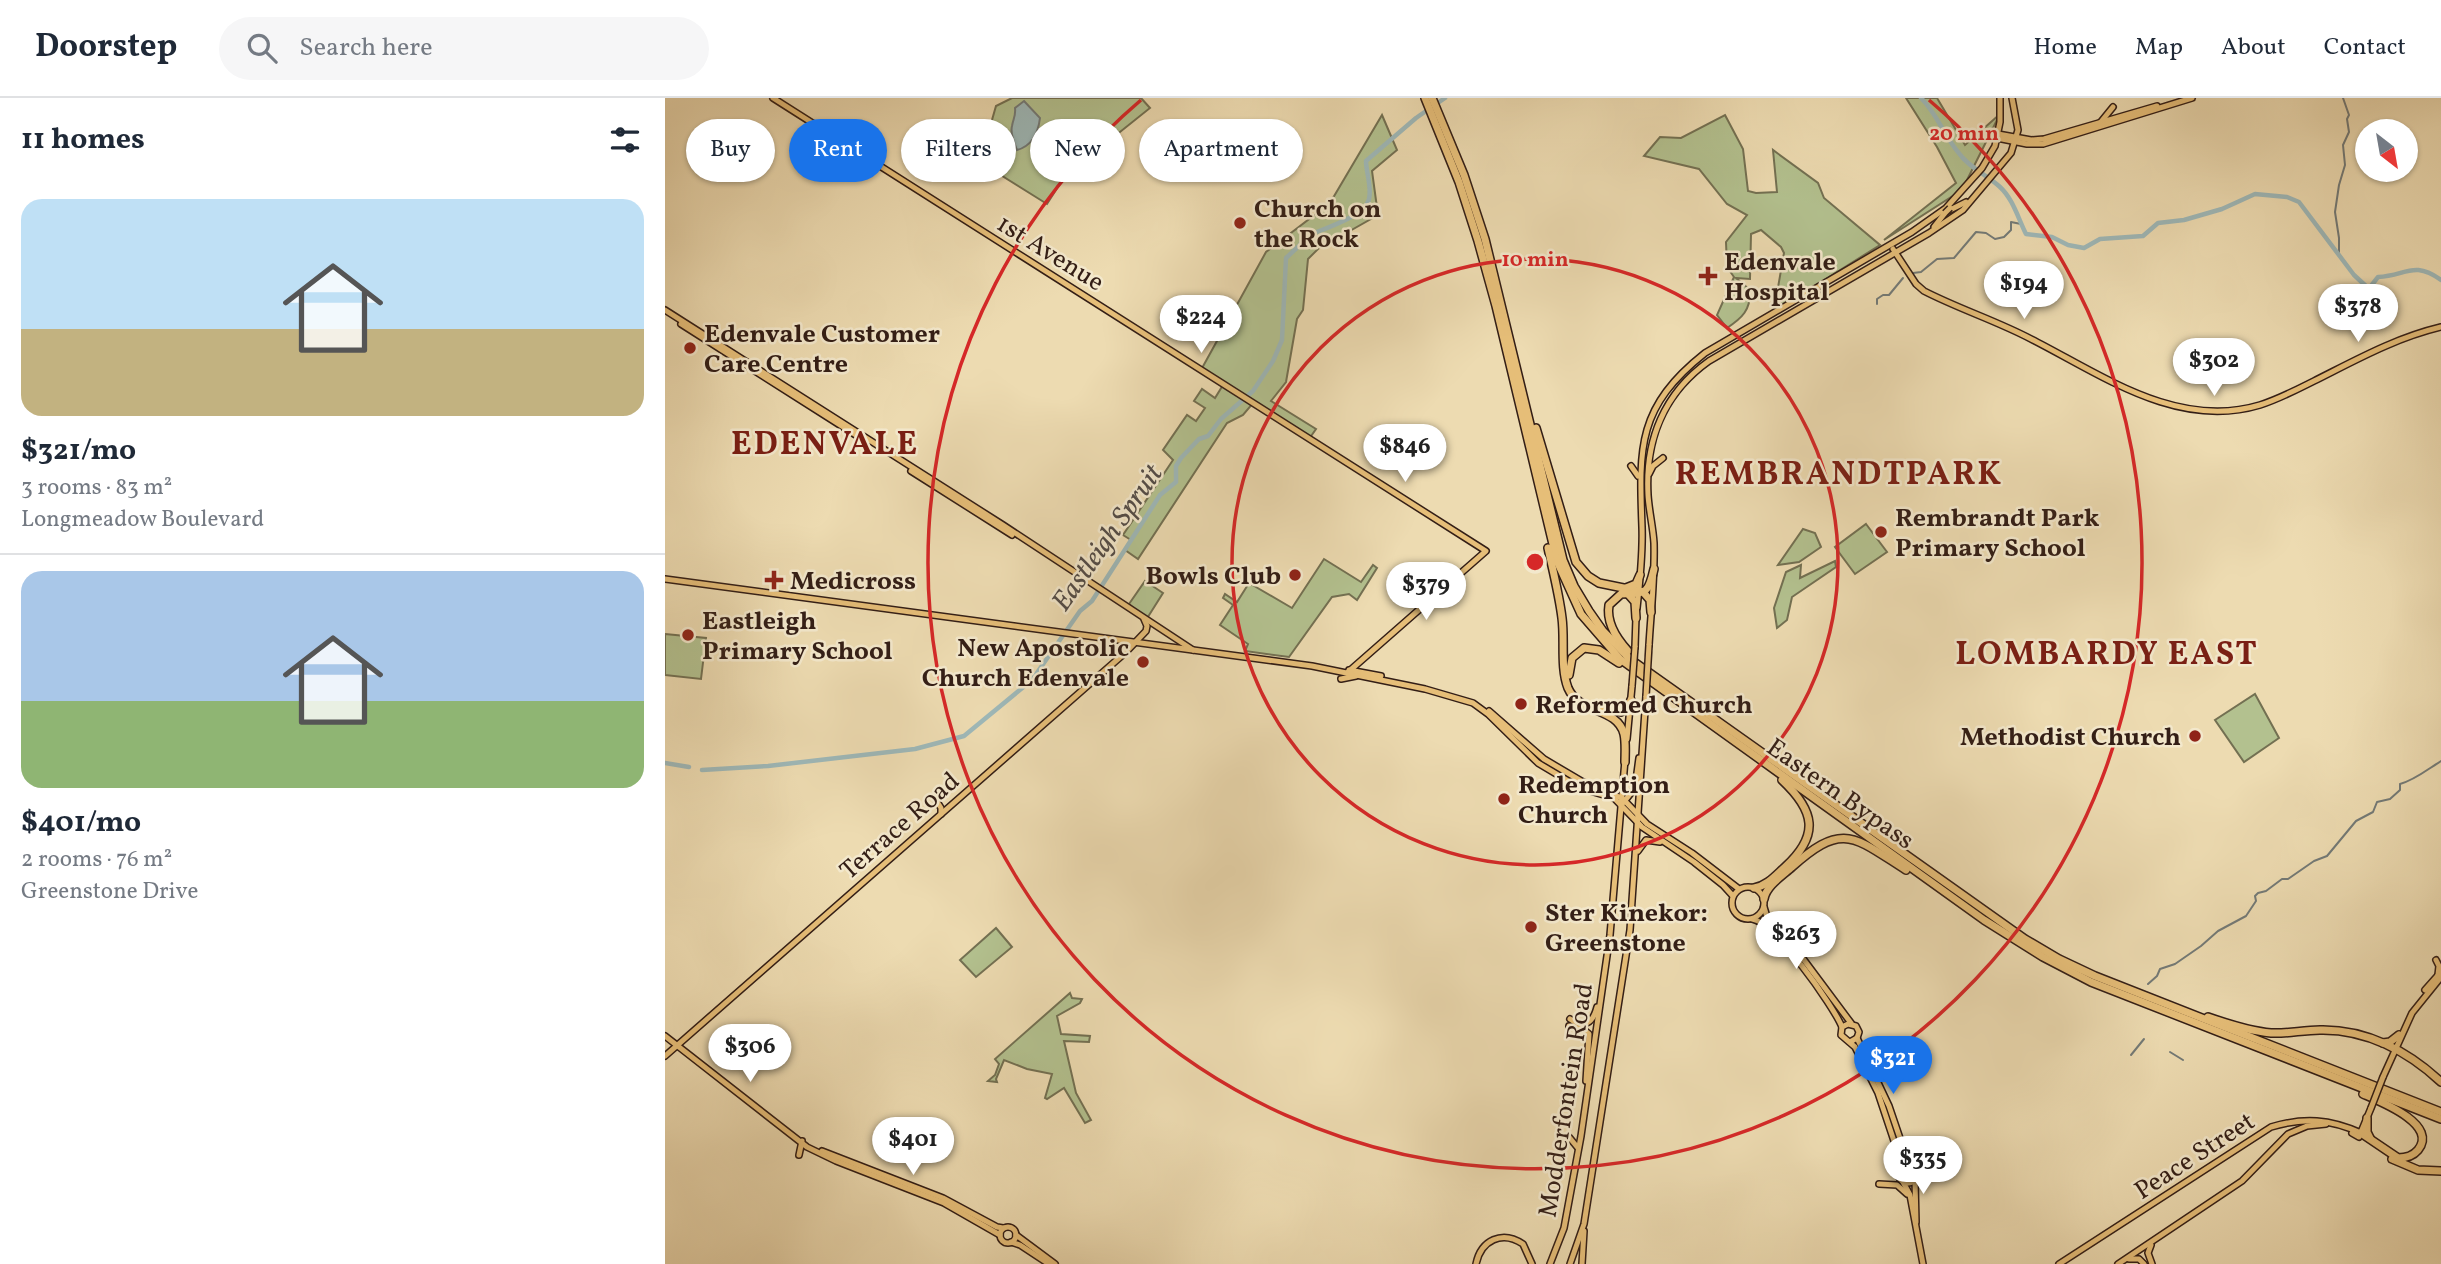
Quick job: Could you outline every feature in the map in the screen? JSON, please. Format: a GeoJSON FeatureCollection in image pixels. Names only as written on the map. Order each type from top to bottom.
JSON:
{"type":"FeatureCollection","features":[{"type":"Feature","properties":{"kind":"highway","name":"Eastern Bypass"},"geometry":{"type":"LineString","coordinates":[[1425,98],[1469,188],[1482,230],[1515,357],[1556,538],[1574,586],[1603,631],[1618,648],[2025,939],[2059,960],[2160,1003],[2441,1112]]}},
{"type":"Feature","properties":{"kind":"highway","name":"Eastern Bypass"},"geometry":{"type":"LineString","coordinates":[[1432,98],[1496,306],[1557,561],[1581,614],[1620,659],[2020,944],[2091,982],[2441,1119]]}},
{"type":"Feature","properties":{"kind":"highway"},"geometry":{"type":"LineString","coordinates":[[1515,357],[1573,557],[1580,569],[1595,581],[1625,592],[1640,593],[1650,600],[1651,612]]}},
{"type":"Feature","properties":{"kind":"highway"},"geometry":{"type":"LineString","coordinates":[[1531,458],[1560,605],[1567,682],[1579,702],[1609,715],[1618,722],[1625,736],[1625,762]]}},
{"type":"Feature","properties":{"kind":"highway"},"geometry":{"type":"LineString","coordinates":[[1640,593],[1650,585],[1654,569]]}},
{"type":"Feature","properties":{"kind":"highway"},"geometry":{"type":"LineString","coordinates":[[1640,575],[1636,584],[1609,605],[1608,616],[1612,629],[1627,650],[1668,686]]}},
{"type":"Feature","properties":{"kind":"highway"},"geometry":{"type":"LineString","coordinates":[[1625,592],[1635,602],[1636,618]]}},
{"type":"Feature","properties":{"kind":"highway"},"geometry":{"type":"LineString","coordinates":[[1630,700],[1627,709],[1618,712],[1579,698],[1569,677],[1570,664],[1576,653],[1587,648],[1602,652],[1744,749]]}},
{"type":"Feature","properties":{"kind":"highway"},"geometry":{"type":"LineString","coordinates":[[1754,888],[1766,884],[1799,853],[1808,838],[1810,827],[1808,814],[1799,798],[1762,761]]}},
{"type":"Feature","properties":{"kind":"highway"},"geometry":{"type":"LineString","coordinates":[[1764,903],[1767,890],[1812,850],[1826,841],[1838,838],[1864,844],[1946,893]]}},
{"type":"Feature","properties":{"kind":"highway"},"geometry":{"type":"LineString","coordinates":[[2160,1003],[2258,1031],[2284,1033],[2333,1030],[2358,1034],[2422,1065],[2441,1082]]}},
{"type":"Feature","properties":{"kind":"highway"},"geometry":{"type":"LineString","coordinates":[[2379,1042],[2390,1042],[2400,1037]]}},
{"type":"Feature","properties":{"kind":"highway"},"geometry":{"type":"LineString","coordinates":[[2396,1051],[2400,1037]]}},
{"type":"Feature","properties":{"kind":"highway"},"geometry":{"type":"LineString","coordinates":[[2317,1071],[2400,1112],[2416,1124],[2422,1137],[2416,1152],[2402,1158],[2360,1135]]}},
{"type":"Feature","properties":{"kind":"highway"},"geometry":{"type":"LineString","coordinates":[[2366,1120],[2367,1132],[2374,1142]]}},
{"type":"Feature","properties":{"kind":"highway"},"geometry":{"type":"LineString","coordinates":[[2360,1135],[2399,1163],[2418,1170],[2441,1171]]}},
{"type":"Feature","properties":{"kind":"main road","name":"1st Avenue"},"geometry":{"type":"LineString","coordinates":[[773,98],[1486,551],[1361,661]]}},
{"type":"Feature","properties":{"kind":"main road","name":"Modderfontein Road"},"geometry":{"type":"LineString","coordinates":[[1551,1264],[1564,1228],[1579,1151],[1618,858],[1640,593],[1640,479],[1643,442],[1662,398],[1694,362],[1876,253],[1888,241],[1899,239],[1933,218],[1958,196],[1991,154],[1998,136],[2000,98]]}},
{"type":"Feature","properties":{"kind":"main road","name":"Modderfontein Road"},"geometry":{"type":"LineString","coordinates":[[1570,1264],[1584,1224],[1630,930],[1654,569],[1648,476],[1650,447],[1657,424],[1674,394],[1691,375],[1716,356],[1957,215],[2011,153],[2018,130],[2012,98]]}},
{"type":"Feature","properties":{"kind":"main road"},"geometry":{"type":"LineString","coordinates":[[1998,136],[2043,144],[2192,98]]}},
{"type":"Feature","properties":{"kind":"main road"},"geometry":{"type":"LineString","coordinates":[[2015,140],[2044,139],[2178,102]]}},
{"type":"Feature","properties":{"kind":"main road"},"geometry":{"type":"LineString","coordinates":[[2100,123],[2113,107]]}},
{"type":"Feature","properties":{"kind":"main road"},"geometry":{"type":"LineString","coordinates":[[2018,130],[2024,139]]}},
{"type":"Feature","properties":{"kind":"main road"},"geometry":{"type":"LineString","coordinates":[[1933,218],[1966,204],[1967,185]]}},
{"type":"Feature","properties":{"kind":"main road"},"geometry":{"type":"LineString","coordinates":[[1929,233],[1958,196]]}},
{"type":"Feature","properties":{"kind":"main road"},"geometry":{"type":"LineString","coordinates":[[1888,241],[1924,291],[2032,339],[2141,396],[2200,411],[2253,407],[2287,395],[2399,339],[2441,327]]}},
{"type":"Feature","properties":{"kind":"main road"},"geometry":{"type":"LineString","coordinates":[[1882,259],[1893,258],[1901,262]]}},
{"type":"Feature","properties":{"kind":"main road"},"geometry":{"type":"LineString","coordinates":[[665,312],[1196,651]]}},
{"type":"Feature","properties":{"kind":"main road"},"geometry":{"type":"LineString","coordinates":[[1751,326],[1754,316]]}},
{"type":"Feature","properties":{"kind":"main road"},"geometry":{"type":"LineString","coordinates":[[1648,476],[1653,466],[1663,458]]}},
{"type":"Feature","properties":{"kind":"main road"},"geometry":{"type":"LineString","coordinates":[[1632,466],[1640,479]]}},
{"type":"Feature","properties":{"kind":"main road"},"geometry":{"type":"LineString","coordinates":[[665,579],[1312,666],[1434,689],[1475,701],[1538,755],[1571,776],[1623,801],[1655,829],[1739,889],[1754,888],[1764,903],[1767,917],[1807,964],[1851,1024],[1858,1029],[1857,1038],[1885,1095],[1905,1163],[1898,1174],[1908,1190],[1923,1264]]}},
{"type":"Feature","properties":{"kind":"main road"},"geometry":{"type":"LineString","coordinates":[[1144,619],[1147,629],[1142,636],[1147,645]]}},
{"type":"Feature","properties":{"kind":"main road","name":"Terrace Road"},"geometry":{"type":"LineString","coordinates":[[666,1054],[1154,625]]}},
{"type":"Feature","properties":{"kind":"main road"},"geometry":{"type":"LineString","coordinates":[[1115,640],[1122,647],[1124,654],[1147,645]]}},
{"type":"Feature","properties":{"kind":"main road"},"geometry":{"type":"LineString","coordinates":[[1349,672],[1361,661]]}},
{"type":"Feature","properties":{"kind":"main road"},"geometry":{"type":"LineString","coordinates":[[1361,661],[1361,674]]}},
{"type":"Feature","properties":{"kind":"main road"},"geometry":{"type":"LineString","coordinates":[[1341,679],[1361,674]]}},
{"type":"Feature","properties":{"kind":"main road"},"geometry":{"type":"LineString","coordinates":[[1434,689],[1476,705],[1526,753],[1548,770],[1580,788],[1623,801],[1638,823],[1716,879],[1733,896]]}},
{"type":"Feature","properties":{"kind":"main road"},"geometry":{"type":"LineString","coordinates":[[1623,801],[1635,788],[1646,698]]}},
{"type":"Feature","properties":{"kind":"main road"},"geometry":{"type":"LineString","coordinates":[[1525,744],[1536,745],[1538,755]]}},
{"type":"Feature","properties":{"kind":"main road"},"geometry":{"type":"LineString","coordinates":[[1604,790],[1616,790],[1623,780]]}},
{"type":"Feature","properties":{"kind":"main road"},"geometry":{"type":"LineString","coordinates":[[1640,792],[1644,814],[1655,829]]}},
{"type":"Feature","properties":{"kind":"main road"},"geometry":{"type":"LineString","coordinates":[[936,800],[941,814]]}},
{"type":"Feature","properties":{"kind":"main road"},"geometry":{"type":"LineString","coordinates":[[1634,876],[1638,850],[1644,841],[1653,840],[1672,848]]}},
{"type":"Feature","properties":{"kind":"main road"},"geometry":{"type":"LineString","coordinates":[[1739,889],[1733,896],[1735,913],[1744,919],[1764,924],[1790,951],[1819,989],[1842,1027],[1842,1037],[1857,1051],[1905,1163],[1917,1168],[1916,1225]]}},
{"type":"Feature","properties":{"kind":"main road"},"geometry":{"type":"LineString","coordinates":[[1752,919],[1759,915],[1764,903]]}},
{"type":"Feature","properties":{"kind":"main road"},"geometry":{"type":"LineString","coordinates":[[2400,1037],[2416,1002],[2440,975],[2438,959]]}},
{"type":"Feature","properties":{"kind":"main road"},"geometry":{"type":"LineString","coordinates":[[1570,1019],[1584,1024],[1593,1020],[1602,990]]}},
{"type":"Feature","properties":{"kind":"main road"},"geometry":{"type":"LineString","coordinates":[[1842,1027],[1851,1024]]}},
{"type":"Feature","properties":{"kind":"main road"},"geometry":{"type":"LineString","coordinates":[[1569,1027],[1583,1029],[1590,1037],[1586,1102]]}},
{"type":"Feature","properties":{"kind":"main road"},"geometry":{"type":"LineString","coordinates":[[668,1038],[806,1144],[943,1198],[997,1227],[1002,1232],[1004,1241],[1018,1244],[1049,1264]]}},
{"type":"Feature","properties":{"kind":"main road"},"geometry":{"type":"LineString","coordinates":[[666,1054],[668,1038]]}},
{"type":"Feature","properties":{"kind":"main road"},"geometry":{"type":"LineString","coordinates":[[1850,1042],[1857,1038]]}},
{"type":"Feature","properties":{"kind":"main road"},"geometry":{"type":"LineString","coordinates":[[2360,1135],[2396,1051]]}},
{"type":"Feature","properties":{"kind":"main road","name":"Peace Street"},"geometry":{"type":"LineString","coordinates":[[2059,1264],[2271,1127],[2312,1120],[2330,1121],[2360,1135]]}},
{"type":"Feature","properties":{"kind":"main road"},"geometry":{"type":"LineString","coordinates":[[2349,1128],[2357,1127],[2366,1120]]}},
{"type":"Feature","properties":{"kind":"main road","name":"Peace Street"},"geometry":{"type":"LineString","coordinates":[[2119,1263],[2242,1181],[2294,1130],[2323,1124],[2360,1135]]}},
{"type":"Feature","properties":{"kind":"main road"},"geometry":{"type":"LineString","coordinates":[[1569,1137],[1579,1151]]}},
{"type":"Feature","properties":{"kind":"main road"},"geometry":{"type":"LineString","coordinates":[[799,1155],[806,1144]]}},
{"type":"Feature","properties":{"kind":"main road"},"geometry":{"type":"LineString","coordinates":[[1903,1182],[1916,1180]]}},
{"type":"Feature","properties":{"kind":"main road"},"geometry":{"type":"LineString","coordinates":[[1879,1184],[1893,1183],[1901,1187],[1912,1207]]}},
{"type":"Feature","properties":{"kind":"main road"},"geometry":{"type":"LineString","coordinates":[[1582,1264],[1584,1224]]}},
{"type":"Feature","properties":{"kind":"main road"},"geometry":{"type":"LineString","coordinates":[[1002,1232],[1011,1227],[1016,1235],[1055,1264]]}},
{"type":"Feature","properties":{"kind":"main road"},"geometry":{"type":"LineString","coordinates":[[2152,1264],[2148,1254],[2149,1247],[2173,1228]]}},
{"type":"Feature","properties":{"kind":"main road"},"geometry":{"type":"LineString","coordinates":[[1011,1242],[1016,1235]]}},
{"type":"Feature","properties":{"kind":"main road"},"geometry":{"type":"LineString","coordinates":[[1476,1264],[1482,1248],[1492,1240],[1510,1238],[1523,1244],[1532,1264]]}},
{"type":"Feature","properties":{"kind":"main road"},"geometry":{"type":"LineString","coordinates":[[2119,1263],[2134,1258],[2144,1264]]}},
{"type":"Feature","properties":{"kind":"green space"},"geometry":{"type":"Polygon","coordinates":[[[1012,98],[1141,98],[1150,108],[1125,128],[1125,119],[1030,119],[1030,182],[1061,182],[1047,204],[1012,182],[1016,182],[1016,119],[992,119],[996,106],[1012,98]]]}},
{"type":"Feature","properties":{"kind":"green space"},"geometry":{"type":"Polygon","coordinates":[[[1906,98],[1937,98],[1965,145],[2000,114],[1962,190],[1884,240],[1956,183],[1906,98]]]}},
{"type":"Feature","properties":{"kind":"green space"},"geometry":{"type":"Polygon","coordinates":[[[1382,115],[1397,150],[1372,171],[1378,215],[1318,249],[1308,259],[1303,310],[1297,319],[1286,382],[1271,401],[1316,429],[1309,439],[1253,403],[1243,415],[1227,423],[1138,559],[1125,550],[1131,540],[1123,535],[1173,460],[1163,450],[1187,415],[1196,421],[1205,408],[1194,401],[1202,389],[1215,398],[1223,385],[1201,370],[1266,252],[1330,203],[1382,115]]]}},
{"type":"Feature","properties":{"kind":"green space"},"geometry":{"type":"Polygon","coordinates":[[[1725,115],[1743,149],[1748,191],[1777,192],[1773,150],[1818,183],[1824,198],[1880,245],[1783,306],[1776,299],[1784,253],[1781,247],[1761,230],[1751,234],[1750,279],[1736,278],[1750,290],[1749,303],[1741,317],[1727,328],[1717,315],[1734,277],[1727,267],[1726,242],[1747,215],[1727,204],[1699,169],[1644,156],[1660,137],[1681,138],[1725,115]]]}},
{"type":"Feature","properties":{"kind":"green space"},"geometry":{"type":"Polygon","coordinates":[[[1866,524],[1887,552],[1855,574],[1835,547],[1866,524]]]}},
{"type":"Feature","properties":{"kind":"green space"},"geometry":{"type":"Polygon","coordinates":[[[1803,529],[1815,533],[1821,547],[1799,562],[1778,565],[1803,529]]]}},
{"type":"Feature","properties":{"kind":"green space"},"geometry":{"type":"Polygon","coordinates":[[[1324,559],[1361,582],[1373,565],[1377,568],[1357,600],[1349,594],[1332,597],[1289,657],[1245,651],[1248,644],[1220,625],[1233,605],[1223,598],[1225,594],[1237,602],[1249,583],[1292,608],[1324,559]]]}},
{"type":"Feature","properties":{"kind":"green space"},"geometry":{"type":"Polygon","coordinates":[[[1835,561],[1836,567],[1792,597],[1787,620],[1777,628],[1774,608],[1786,572],[1801,565],[1800,578],[1835,561]]]}},
{"type":"Feature","properties":{"kind":"green space"},"geometry":{"type":"Polygon","coordinates":[[[1145,581],[1163,593],[1146,620],[1129,604],[1145,581]]]}},
{"type":"Feature","properties":{"kind":"green space"},"geometry":{"type":"Polygon","coordinates":[[[665,634],[706,638],[701,679],[665,675],[665,634]]]}},
{"type":"Feature","properties":{"kind":"green space"},"geometry":{"type":"Polygon","coordinates":[[[2255,694],[2279,738],[2244,762],[2215,720],[2255,694]]]}},
{"type":"Feature","properties":{"kind":"green space"},"geometry":{"type":"Polygon","coordinates":[[[996,928],[1012,947],[976,977],[960,960],[996,928]]]}},
{"type":"Feature","properties":{"kind":"green space"},"geometry":{"type":"Polygon","coordinates":[[[1070,993],[1072,998],[1082,999],[1080,1003],[1057,1016],[1061,1034],[1090,1036],[1089,1042],[1064,1041],[1076,1093],[1091,1120],[1085,1123],[1064,1088],[1045,1098],[1052,1074],[1027,1069],[1004,1060],[997,1082],[988,1081],[995,1075],[999,1064],[995,1059],[1070,993]]]}},
{"type":"Feature","properties":{"kind":"water"},"geometry":{"type":"Polygon","coordinates":[[[1024,101],[1040,118],[1030,119],[1030,142],[1017,150],[1014,119],[1015,108],[1024,101]]]}},
{"type":"Feature","properties":{"kind":"waterway","name":"Eastleigh Spruit"},"geometry":{"type":"LineString","coordinates":[[702,770],[768,766],[915,749],[964,736],[1032,680],[1080,611],[1092,601],[1160,495],[1176,482],[1176,466],[1181,458],[1199,439],[1208,436],[1221,419],[1253,391],[1273,361],[1282,340],[1286,258],[1300,245],[1304,237],[1331,227],[1366,206],[1370,190],[1366,161],[1416,118],[1445,98]]}},
{"type":"Feature","properties":{"kind":"waterway"},"geometry":{"type":"LineString","coordinates":[[1921,98],[1962,157],[2005,192],[2026,234],[2052,237],[2068,245],[2084,248],[2100,239],[2143,236],[2158,223],[2184,220],[2222,209],[2255,194],[2287,197],[2299,202],[2354,275],[2367,287],[2378,277],[2416,270],[2441,280]]}},
{"type":"Feature","properties":{"kind":"waterway"},"geometry":{"type":"LineString","coordinates":[[2339,254],[2335,212],[2345,165],[2343,145],[2349,132],[2349,115],[2343,98]]}},
{"type":"Feature","properties":{"kind":"waterway"},"geometry":{"type":"LineString","coordinates":[[1913,273],[1921,272],[1937,259],[1954,258],[1976,232],[1986,233],[1995,239],[2004,237],[2011,230],[2011,222],[2021,224]]}},
{"type":"Feature","properties":{"kind":"waterway"},"geometry":{"type":"LineString","coordinates":[[1877,304],[1877,299],[1889,295],[1903,278]]}},
{"type":"Feature","properties":{"kind":"waterway"},"geometry":{"type":"LineString","coordinates":[[2148,984],[2160,969],[2175,964],[2218,931],[2246,916],[2258,893],[2327,856],[2356,821],[2373,812],[2377,802],[2390,799],[2400,790],[2400,784],[2441,761]]}},
{"type":"Feature","properties":{"kind":"waterway","name":"Eastleigh Spruit"},"geometry":{"type":"LineString","coordinates":[[665,763],[689,767]]}},
{"type":"Feature","properties":{"kind":"waterway"},"geometry":{"type":"LineString","coordinates":[[2131,1055],[2144,1039]]}},
{"type":"Feature","properties":{"kind":"waterway"},"geometry":{"type":"LineString","coordinates":[[2170,1052],[2183,1060]]}},
{"type":"Feature","properties":{"kind":"place","name":"Church on the Rock"},"geometry":{"type":"Point","coordinates":[1240,223]}},
{"type":"Feature","properties":{"kind":"place","name":"Edenvale Hospital"},"geometry":{"type":"Point","coordinates":[1708,276]}},
{"type":"Feature","properties":{"kind":"place","name":"Edenvale Customer Care Centre"},"geometry":{"type":"Point","coordinates":[690,348]}},
{"type":"Feature","properties":{"kind":"place","name":"Rembrandt Park Primary School"},"geometry":{"type":"Point","coordinates":[1881,532]}},
{"type":"Feature","properties":{"kind":"place","name":"Bowls Club"},"geometry":{"type":"Point","coordinates":[1295,575]}},
{"type":"Feature","properties":{"kind":"place","name":"Medicross"},"geometry":{"type":"Point","coordinates":[774,580]}},
{"type":"Feature","properties":{"kind":"place","name":"Eastleigh Primary School"},"geometry":{"type":"Point","coordinates":[688,635]}},
{"type":"Feature","properties":{"kind":"place","name":"New Apostolic Church Edenvale"},"geometry":{"type":"Point","coordinates":[1143,662]}},
{"type":"Feature","properties":{"kind":"place","name":"Reformed Church"},"geometry":{"type":"Point","coordinates":[1521,704]}},
{"type":"Feature","properties":{"kind":"place","name":"Methodist Church"},"geometry":{"type":"Point","coordinates":[2195,736]}},
{"type":"Feature","properties":{"kind":"place","name":"Redemption Church"},"geometry":{"type":"Point","coordinates":[1504,799]}},
{"type":"Feature","properties":{"kind":"place","name":"Ster Kinekor: Greenstone"},"geometry":{"type":"Point","coordinates":[1531,927]}},
{"type":"Feature","properties":{"kind":"district","name":"EDENVALE"},"geometry":{"type":"Point","coordinates":[825,442]}},
{"type":"Feature","properties":{"kind":"district","name":"REMBRANDTPARK"},"geometry":{"type":"Point","coordinates":[1839,472]}},
{"type":"Feature","properties":{"kind":"district","name":"LOMBARDY EAST"},"geometry":{"type":"Point","coordinates":[2107,652]}}]}
